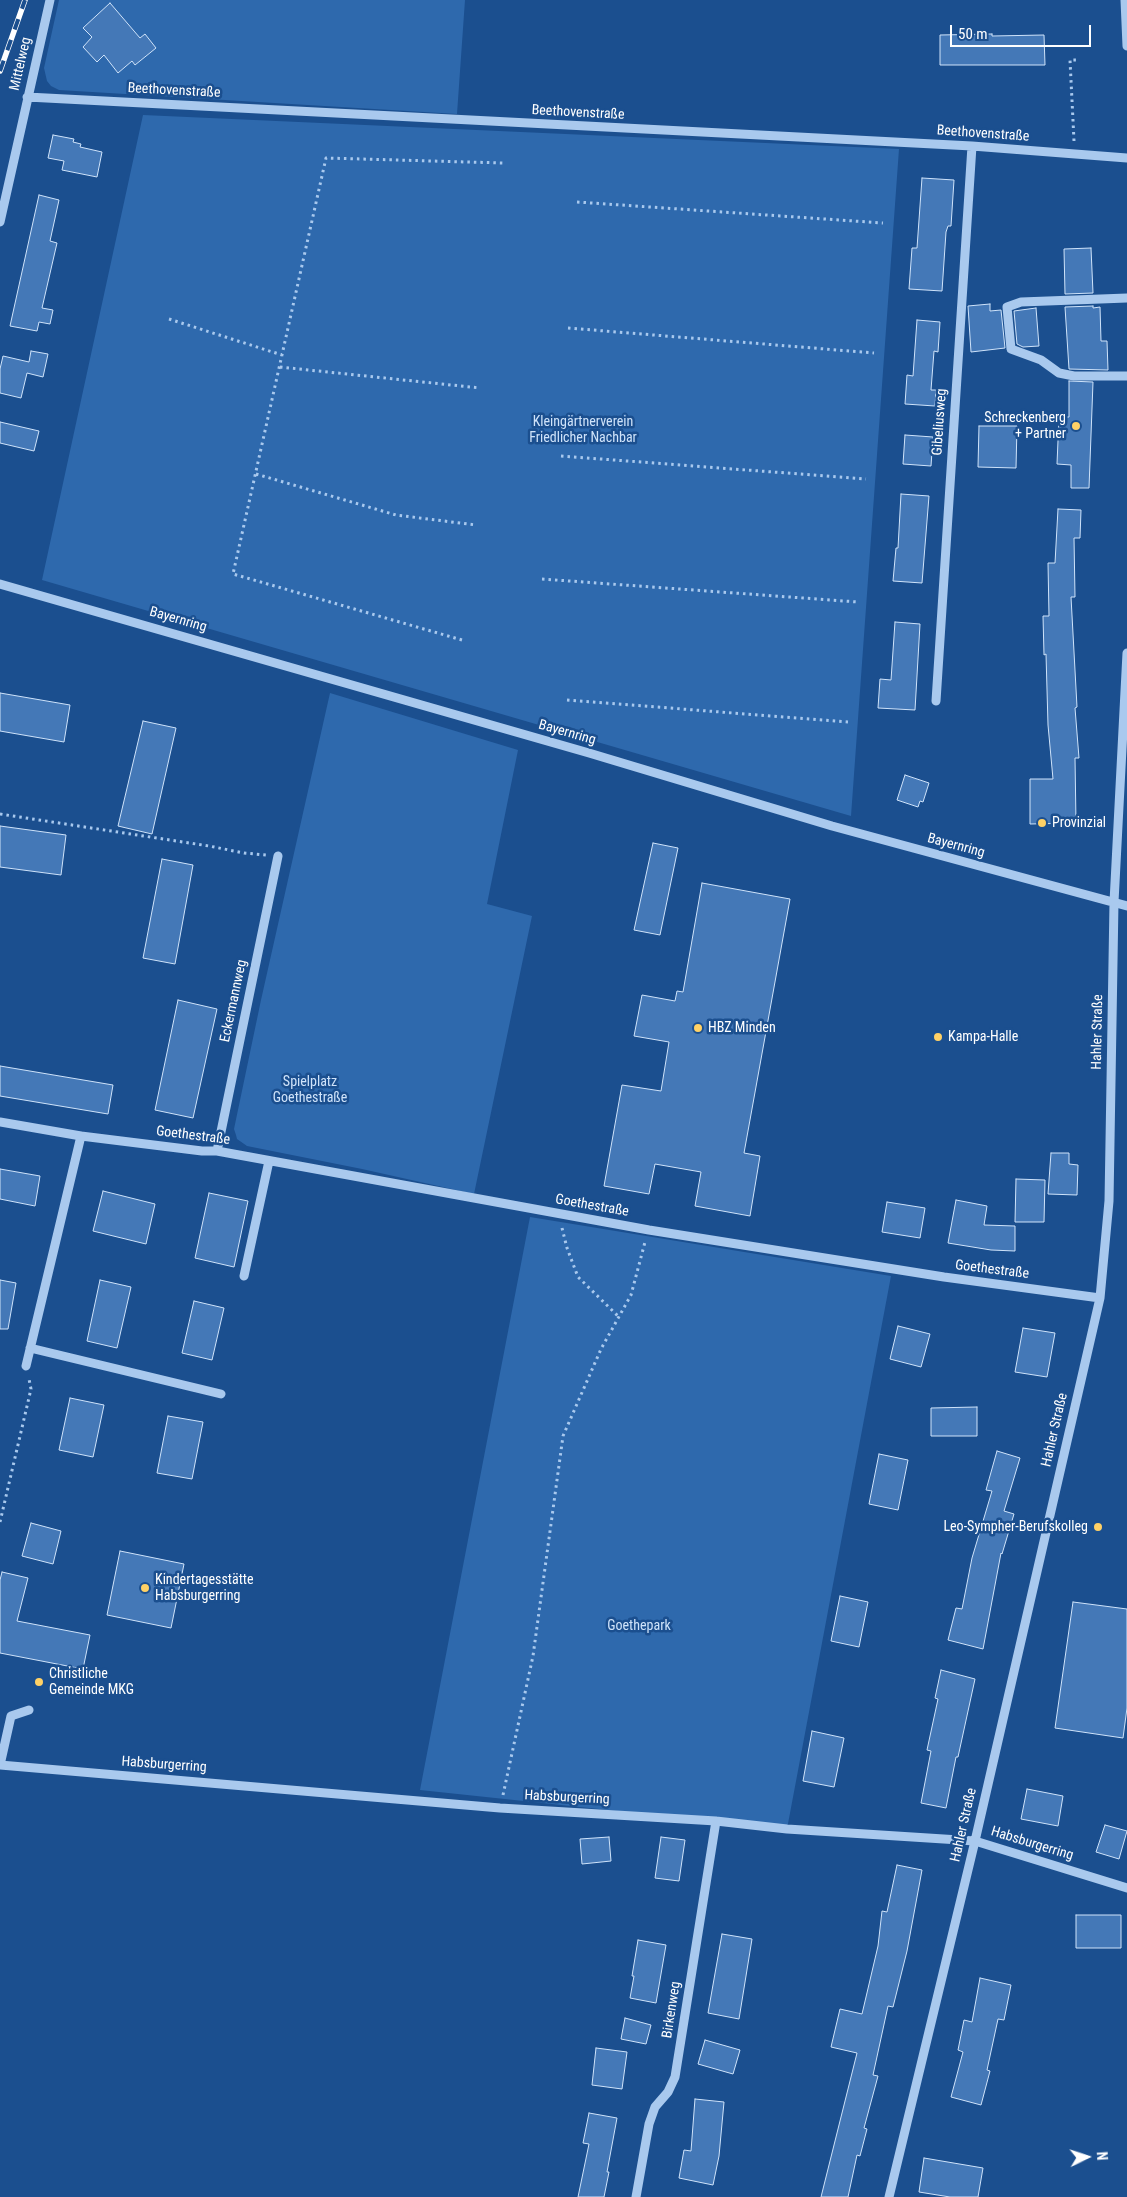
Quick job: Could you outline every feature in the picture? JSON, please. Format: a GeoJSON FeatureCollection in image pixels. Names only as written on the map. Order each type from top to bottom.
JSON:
{"type":"FeatureCollection","features":[{"type":"Feature","properties":{"kind":"street","name":"Mittelweg"},"geometry":{"type":"LineString","coordinates":[[0,222],[50,0]]}},
{"type":"Feature","properties":{"kind":"street"},"geometry":{"type":"LineString","coordinates":[[1126,4],[1127,46]]}},
{"type":"Feature","properties":{"kind":"street","name":"Beethovenstraße"},"geometry":{"type":"LineString","coordinates":[[27,97],[972,146],[1127,158]]}},
{"type":"Feature","properties":{"kind":"street","name":"Gibeliusweg"},"geometry":{"type":"LineString","coordinates":[[936,700],[972,146]]}},
{"type":"Feature","properties":{"kind":"street"},"geometry":{"type":"LineString","coordinates":[[1127,298],[1020,302],[1007,307],[1011,349],[1041,360],[1059,373],[1074,376],[1127,376]]}},
{"type":"Feature","properties":{"kind":"street","name":"Bayernring"},"geometry":{"type":"LineString","coordinates":[[0,584],[590,753],[832,826],[1127,906]]}},
{"type":"Feature","properties":{"kind":"street","name":"Hahler Straße"},"geometry":{"type":"LineString","coordinates":[[889,2197],[975,1841],[1100,1298],[1108,1202],[1114,902],[1127,652]]}},
{"type":"Feature","properties":{"kind":"street","name":"Eckermannweg"},"geometry":{"type":"LineString","coordinates":[[217,1151],[278,856]]}},
{"type":"Feature","properties":{"kind":"street","name":"Goethestraße"},"geometry":{"type":"LineString","coordinates":[[0,1122],[82,1136],[202,1151],[217,1151],[649,1230],[944,1278],[1100,1298]]}},
{"type":"Feature","properties":{"kind":"street"},"geometry":{"type":"LineString","coordinates":[[26,1366],[82,1136]]}},
{"type":"Feature","properties":{"kind":"street"},"geometry":{"type":"LineString","coordinates":[[244,1276],[269,1160]]}},
{"type":"Feature","properties":{"kind":"street"},"geometry":{"type":"LineString","coordinates":[[30,1348],[221,1394]]}},
{"type":"Feature","properties":{"kind":"street"},"geometry":{"type":"LineString","coordinates":[[0,1765],[11,1716],[29,1710]]}},
{"type":"Feature","properties":{"kind":"street","name":"Habsburgerring"},"geometry":{"type":"LineString","coordinates":[[0,1765],[500,1808],[716,1821],[797,1830],[975,1841],[1127,1888]]}},
{"type":"Feature","properties":{"kind":"street","name":"Birkenweg"},"geometry":{"type":"LineString","coordinates":[[636,2197],[649,2124],[655,2107],[668,2092],[676,2077],[716,1821]]}},
{"type":"Feature","properties":{"kind":"path"},"geometry":{"type":"LineString","coordinates":[[1074,154],[1070,60],[1076,60]]}},
{"type":"Feature","properties":{"kind":"path"},"geometry":{"type":"LineString","coordinates":[[462,640],[233,574],[326,158],[503,163]]}},
{"type":"Feature","properties":{"kind":"path"},"geometry":{"type":"LineString","coordinates":[[577,202],[883,223]]}},
{"type":"Feature","properties":{"kind":"path"},"geometry":{"type":"LineString","coordinates":[[169,318],[282,356]]}},
{"type":"Feature","properties":{"kind":"path"},"geometry":{"type":"LineString","coordinates":[[568,328],[874,353]]}},
{"type":"Feature","properties":{"kind":"path"},"geometry":{"type":"LineString","coordinates":[[280,367],[480,388]]}},
{"type":"Feature","properties":{"kind":"path"},"geometry":{"type":"LineString","coordinates":[[562,456],[866,479]]}},
{"type":"Feature","properties":{"kind":"path"},"geometry":{"type":"LineString","coordinates":[[256,474],[396,514],[476,525]]}},
{"type":"Feature","properties":{"kind":"path"},"geometry":{"type":"LineString","coordinates":[[542,579],[858,602]]}},
{"type":"Feature","properties":{"kind":"path"},"geometry":{"type":"LineString","coordinates":[[567,700],[848,722]]}},
{"type":"Feature","properties":{"kind":"path"},"geometry":{"type":"LineString","coordinates":[[0,814],[244,853],[278,856]]}},
{"type":"Feature","properties":{"kind":"path"},"geometry":{"type":"LineString","coordinates":[[558,1214],[567,1248],[578,1277],[619,1317]]}},
{"type":"Feature","properties":{"kind":"path"},"geometry":{"type":"LineString","coordinates":[[500,1808],[533,1656],[563,1436],[601,1349],[632,1296],[649,1230]]}},
{"type":"Feature","properties":{"kind":"path"},"geometry":{"type":"LineString","coordinates":[[0,1522],[31,1389],[26,1366]]}},
{"type":"Feature","properties":{"kind":"green space"},"geometry":{"type":"Polygon","coordinates":[[[59,0],[465,0],[457,114],[59,90],[51,86],[47,81],[44,68],[59,0]]]}},
{"type":"Feature","properties":{"kind":"green space","name":"Kleingärtnerverein Friedlicher Nachbar"},"geometry":{"type":"Polygon","coordinates":[[[143,115],[899,149],[851,816],[42,580],[143,115]]]}},
{"type":"Feature","properties":{"kind":"green space","name":"Spielplatz Goethestraße"},"geometry":{"type":"Polygon","coordinates":[[[330,693],[518,750],[487,904],[532,916],[474,1194],[247,1146],[237,1139],[234,1129],[330,693]]]}},
{"type":"Feature","properties":{"kind":"green space","name":"Goethepark"},"geometry":{"type":"Polygon","coordinates":[[[530,1217],[891,1276],[787,1829],[420,1790],[530,1217]]]}},
{"type":"Feature","properties":{"kind":"building"},"geometry":{"type":"Polygon","coordinates":[[[110,3],[140,38],[145,34],[156,48],[135,65],[132,61],[118,73],[104,55],[97,62],[83,47],[92,37],[83,28],[110,3]]]}},
{"type":"Feature","properties":{"kind":"building"},"geometry":{"type":"Polygon","coordinates":[[[992,34],[992,36],[1044,35],[1045,65],[940,65],[940,35],[992,34]]]}},
{"type":"Feature","properties":{"kind":"building"},"geometry":{"type":"Polygon","coordinates":[[[53,135],[74,139],[73,142],[81,144],[80,147],[102,152],[97,177],[62,170],[64,161],[48,158],[53,135]]]}},
{"type":"Feature","properties":{"kind":"building"},"geometry":{"type":"Polygon","coordinates":[[[922,178],[954,180],[951,226],[948,226],[946,232],[942,291],[909,289],[912,248],[917,248],[922,178]]]}},
{"type":"Feature","properties":{"kind":"building"},"geometry":{"type":"Polygon","coordinates":[[[39,195],[59,200],[50,241],[57,243],[42,308],[53,310],[50,324],[39,322],[37,331],[10,326],[39,195]]]}},
{"type":"Feature","properties":{"kind":"building"},"geometry":{"type":"Polygon","coordinates":[[[1091,248],[1093,293],[1065,294],[1064,249],[1091,248]]]}},
{"type":"Feature","properties":{"kind":"building"},"geometry":{"type":"Polygon","coordinates":[[[990,304],[990,311],[1001,310],[1005,348],[971,352],[968,306],[990,304]]]}},
{"type":"Feature","properties":{"kind":"building"},"geometry":{"type":"Polygon","coordinates":[[[1093,306],[1093,308],[1100,307],[1101,341],[1107,341],[1108,370],[1069,369],[1065,307],[1093,306]]]}},
{"type":"Feature","properties":{"kind":"building"},"geometry":{"type":"Polygon","coordinates":[[[1036,308],[1039,346],[1023,347],[1017,344],[1014,311],[1036,308]]]}},
{"type":"Feature","properties":{"kind":"building"},"geometry":{"type":"Polygon","coordinates":[[[917,320],[940,322],[938,352],[934,351],[931,390],[936,390],[935,406],[905,404],[907,375],[913,376],[917,320]]]}},
{"type":"Feature","properties":{"kind":"building"},"geometry":{"type":"Polygon","coordinates":[[[31,351],[48,354],[43,377],[27,373],[21,398],[0,393],[0,369],[3,356],[29,362],[31,351]]]}},
{"type":"Feature","properties":{"kind":"building"},"geometry":{"type":"Polygon","coordinates":[[[1069,381],[1093,382],[1089,488],[1071,488],[1071,465],[1057,464],[1059,417],[1069,417],[1069,381]]]}},
{"type":"Feature","properties":{"kind":"building"},"geometry":{"type":"Polygon","coordinates":[[[0,422],[39,431],[34,451],[0,443],[0,422]]]}},
{"type":"Feature","properties":{"kind":"building"},"geometry":{"type":"Polygon","coordinates":[[[979,426],[1017,426],[1016,468],[978,467],[979,426]]]}},
{"type":"Feature","properties":{"kind":"building"},"geometry":{"type":"Polygon","coordinates":[[[905,435],[933,437],[931,466],[903,464],[905,435]]]}},
{"type":"Feature","properties":{"kind":"building"},"geometry":{"type":"Polygon","coordinates":[[[901,494],[929,496],[922,583],[893,581],[896,548],[898,548],[901,494]]]}},
{"type":"Feature","properties":{"kind":"building"},"geometry":{"type":"Polygon","coordinates":[[[1058,509],[1081,510],[1080,538],[1074,538],[1075,597],[1071,597],[1077,707],[1075,708],[1079,758],[1075,758],[1076,823],[1030,824],[1030,779],[1053,779],[1048,725],[1043,616],[1049,616],[1048,563],[1055,563],[1058,509]]]}},
{"type":"Feature","properties":{"kind":"building"},"geometry":{"type":"Polygon","coordinates":[[[895,622],[920,624],[915,710],[878,708],[880,679],[891,680],[895,622]]]}},
{"type":"Feature","properties":{"kind":"building"},"geometry":{"type":"Polygon","coordinates":[[[0,693],[70,705],[64,742],[0,731],[0,693]]]}},
{"type":"Feature","properties":{"kind":"building"},"geometry":{"type":"Polygon","coordinates":[[[143,721],[176,728],[152,834],[118,826],[143,721]]]}},
{"type":"Feature","properties":{"kind":"building"},"geometry":{"type":"Polygon","coordinates":[[[905,775],[929,783],[923,802],[920,801],[918,807],[897,800],[905,775]]]}},
{"type":"Feature","properties":{"kind":"building"},"geometry":{"type":"Polygon","coordinates":[[[0,826],[66,835],[61,875],[0,867],[0,826]]]}},
{"type":"Feature","properties":{"kind":"building"},"geometry":{"type":"Polygon","coordinates":[[[653,843],[678,848],[660,935],[634,930],[653,843]]]}},
{"type":"Feature","properties":{"kind":"building"},"geometry":{"type":"Polygon","coordinates":[[[162,859],[193,865],[175,964],[143,958],[162,859]]]}},
{"type":"Feature","properties":{"kind":"building"},"geometry":{"type":"Polygon","coordinates":[[[702,883],[790,899],[744,1153],[760,1156],[750,1216],[695,1206],[701,1172],[655,1164],[649,1194],[604,1186],[622,1085],[661,1091],[669,1042],[634,1036],[642,995],[675,1001],[677,991],[683,992],[702,883]]]}},
{"type":"Feature","properties":{"kind":"building"},"geometry":{"type":"Polygon","coordinates":[[[178,1000],[217,1009],[193,1118],[155,1110],[178,1000]]]}},
{"type":"Feature","properties":{"kind":"building"},"geometry":{"type":"Polygon","coordinates":[[[0,1066],[113,1085],[108,1114],[0,1096],[0,1066]]]}},
{"type":"Feature","properties":{"kind":"building"},"geometry":{"type":"Polygon","coordinates":[[[1051,1153],[1069,1153],[1069,1164],[1078,1165],[1077,1195],[1048,1194],[1051,1153]]]}},
{"type":"Feature","properties":{"kind":"building"},"geometry":{"type":"Polygon","coordinates":[[[0,1169],[40,1176],[35,1206],[0,1199],[0,1169]]]}},
{"type":"Feature","properties":{"kind":"building"},"geometry":{"type":"Polygon","coordinates":[[[1016,1179],[1045,1180],[1044,1222],[1015,1222],[1016,1179]]]}},
{"type":"Feature","properties":{"kind":"building"},"geometry":{"type":"Polygon","coordinates":[[[103,1191],[155,1204],[146,1244],[93,1231],[103,1191]]]}},
{"type":"Feature","properties":{"kind":"building"},"geometry":{"type":"Polygon","coordinates":[[[209,1193],[248,1201],[234,1267],[195,1258],[209,1193]]]}},
{"type":"Feature","properties":{"kind":"building"},"geometry":{"type":"Polygon","coordinates":[[[956,1200],[987,1206],[984,1225],[1015,1226],[1015,1251],[991,1250],[948,1243],[956,1200]]]}},
{"type":"Feature","properties":{"kind":"building"},"geometry":{"type":"Polygon","coordinates":[[[887,1202],[925,1208],[920,1238],[882,1232],[887,1202]]]}},
{"type":"Feature","properties":{"kind":"building"},"geometry":{"type":"Polygon","coordinates":[[[0,1280],[16,1283],[8,1329],[0,1329],[0,1280]]]}},
{"type":"Feature","properties":{"kind":"building"},"geometry":{"type":"Polygon","coordinates":[[[100,1280],[131,1287],[117,1348],[87,1341],[100,1280]]]}},
{"type":"Feature","properties":{"kind":"building"},"geometry":{"type":"Polygon","coordinates":[[[194,1301],[224,1308],[212,1360],[182,1353],[194,1301]]]}},
{"type":"Feature","properties":{"kind":"building"},"geometry":{"type":"Polygon","coordinates":[[[898,1326],[930,1334],[921,1367],[890,1359],[898,1326]]]}},
{"type":"Feature","properties":{"kind":"building"},"geometry":{"type":"Polygon","coordinates":[[[1023,1328],[1055,1333],[1047,1377],[1015,1372],[1023,1328]]]}},
{"type":"Feature","properties":{"kind":"building"},"geometry":{"type":"Polygon","coordinates":[[[70,1398],[104,1405],[93,1457],[59,1450],[70,1398]]]}},
{"type":"Feature","properties":{"kind":"building"},"geometry":{"type":"Polygon","coordinates":[[[977,1407],[977,1436],[931,1436],[931,1408],[977,1407]]]}},
{"type":"Feature","properties":{"kind":"building"},"geometry":{"type":"Polygon","coordinates":[[[168,1416],[203,1422],[192,1479],[157,1473],[168,1416]]]}},
{"type":"Feature","properties":{"kind":"building"},"geometry":{"type":"Polygon","coordinates":[[[997,1451],[1020,1458],[1004,1511],[1014,1514],[1001,1553],[983,1649],[948,1640],[956,1608],[962,1609],[972,1558],[992,1491],[986,1490],[997,1451]]]}},
{"type":"Feature","properties":{"kind":"building"},"geometry":{"type":"Polygon","coordinates":[[[879,1454],[908,1460],[898,1510],[869,1504],[879,1454]]]}},
{"type":"Feature","properties":{"kind":"building"},"geometry":{"type":"Polygon","coordinates":[[[31,1523],[61,1531],[53,1564],[22,1556],[31,1523]]]}},
{"type":"Feature","properties":{"kind":"building"},"geometry":{"type":"Polygon","coordinates":[[[120,1551],[184,1564],[171,1628],[107,1615],[120,1551]]]}},
{"type":"Feature","properties":{"kind":"building"},"geometry":{"type":"Polygon","coordinates":[[[2,1572],[28,1578],[17,1621],[90,1635],[83,1669],[0,1653],[0,1580],[2,1572]]]}},
{"type":"Feature","properties":{"kind":"building"},"geometry":{"type":"Polygon","coordinates":[[[840,1596],[868,1602],[859,1647],[831,1641],[840,1596]]]}},
{"type":"Feature","properties":{"kind":"building"},"geometry":{"type":"Polygon","coordinates":[[[1073,1602],[1127,1609],[1127,1708],[1123,1738],[1055,1728],[1073,1602]]]}},
{"type":"Feature","properties":{"kind":"building"},"geometry":{"type":"Polygon","coordinates":[[[941,1670],[975,1679],[946,1808],[921,1803],[931,1751],[927,1750],[938,1699],[935,1698],[941,1670]]]}},
{"type":"Feature","properties":{"kind":"building"},"geometry":{"type":"Polygon","coordinates":[[[812,1731],[844,1738],[834,1787],[803,1781],[812,1731]]]}},
{"type":"Feature","properties":{"kind":"building"},"geometry":{"type":"Polygon","coordinates":[[[1027,1789],[1063,1796],[1058,1826],[1021,1819],[1027,1789]]]}},
{"type":"Feature","properties":{"kind":"building"},"geometry":{"type":"Polygon","coordinates":[[[1105,1825],[1127,1831],[1119,1859],[1096,1852],[1105,1825]]]}},
{"type":"Feature","properties":{"kind":"building"},"geometry":{"type":"Polygon","coordinates":[[[609,1837],[611,1861],[582,1864],[580,1839],[609,1837]]]}},
{"type":"Feature","properties":{"kind":"building"},"geometry":{"type":"Polygon","coordinates":[[[661,1837],[685,1840],[679,1881],[655,1878],[661,1837]]]}},
{"type":"Feature","properties":{"kind":"building"},"geometry":{"type":"Polygon","coordinates":[[[897,1865],[922,1870],[907,1951],[893,2007],[888,2006],[873,2075],[878,2076],[864,2128],[867,2129],[860,2156],[857,2155],[848,2197],[821,2197],[857,2053],[831,2047],[840,2009],[862,2014],[878,1946],[882,1911],[887,1912],[897,1865]]]}},
{"type":"Feature","properties":{"kind":"building"},"geometry":{"type":"Polygon","coordinates":[[[1076,1915],[1121,1915],[1121,1948],[1076,1948],[1076,1915]]]}},
{"type":"Feature","properties":{"kind":"building"},"geometry":{"type":"Polygon","coordinates":[[[722,1934],[752,1939],[739,2019],[708,2013],[722,1934]]]}},
{"type":"Feature","properties":{"kind":"building"},"geometry":{"type":"Polygon","coordinates":[[[638,1940],[666,1945],[656,2003],[630,1998],[638,1940]]]}},
{"type":"Feature","properties":{"kind":"building"},"geometry":{"type":"Polygon","coordinates":[[[980,1978],[1011,1985],[1004,2020],[998,2019],[987,2070],[990,2071],[981,2105],[951,2097],[963,2052],[958,2050],[964,2020],[972,2022],[980,1978]]]}},
{"type":"Feature","properties":{"kind":"building"},"geometry":{"type":"Polygon","coordinates":[[[625,2018],[651,2025],[646,2044],[621,2039],[625,2018]]]}},
{"type":"Feature","properties":{"kind":"building"},"geometry":{"type":"Polygon","coordinates":[[[705,2040],[740,2050],[733,2074],[698,2064],[705,2040]]]}},
{"type":"Feature","properties":{"kind":"building"},"geometry":{"type":"Polygon","coordinates":[[[596,2048],[627,2052],[622,2089],[592,2085],[596,2048]]]}},
{"type":"Feature","properties":{"kind":"building"},"geometry":{"type":"Polygon","coordinates":[[[695,2099],[724,2102],[719,2156],[713,2185],[679,2178],[684,2150],[691,2151],[695,2099]]]}},
{"type":"Feature","properties":{"kind":"building"},"geometry":{"type":"Polygon","coordinates":[[[589,2113],[617,2118],[604,2197],[578,2197],[589,2144],[583,2143],[589,2113]]]}},
{"type":"Feature","properties":{"kind":"building"},"geometry":{"type":"Polygon","coordinates":[[[924,2158],[983,2168],[978,2197],[950,2197],[919,2192],[924,2158]]]}},
{"type":"Feature","properties":{"kind":"railway"},"geometry":{"type":"LineString","coordinates":[[0,71],[25,0]]}},
{"type":"Feature","properties":{"kind":"place","name":"Schreckenberg + Partner"},"geometry":{"type":"Point","coordinates":[1076,426]}},
{"type":"Feature","properties":{"kind":"place","name":"Provinzial"},"geometry":{"type":"Point","coordinates":[1042,823]}},
{"type":"Feature","properties":{"kind":"place","name":"HBZ Minden"},"geometry":{"type":"Point","coordinates":[698,1028]}},
{"type":"Feature","properties":{"kind":"place","name":"Kampa-Halle"},"geometry":{"type":"Point","coordinates":[938,1037]}},
{"type":"Feature","properties":{"kind":"place","name":"Leo-Sympher-Berufskolleg"},"geometry":{"type":"Point","coordinates":[1098,1527]}},
{"type":"Feature","properties":{"kind":"place","name":"Kindertagesstätte Habsburgerring"},"geometry":{"type":"Point","coordinates":[145,1588]}},
{"type":"Feature","properties":{"kind":"place","name":"Christliche Gemeinde MKG"},"geometry":{"type":"Point","coordinates":[39,1682]}}]}
